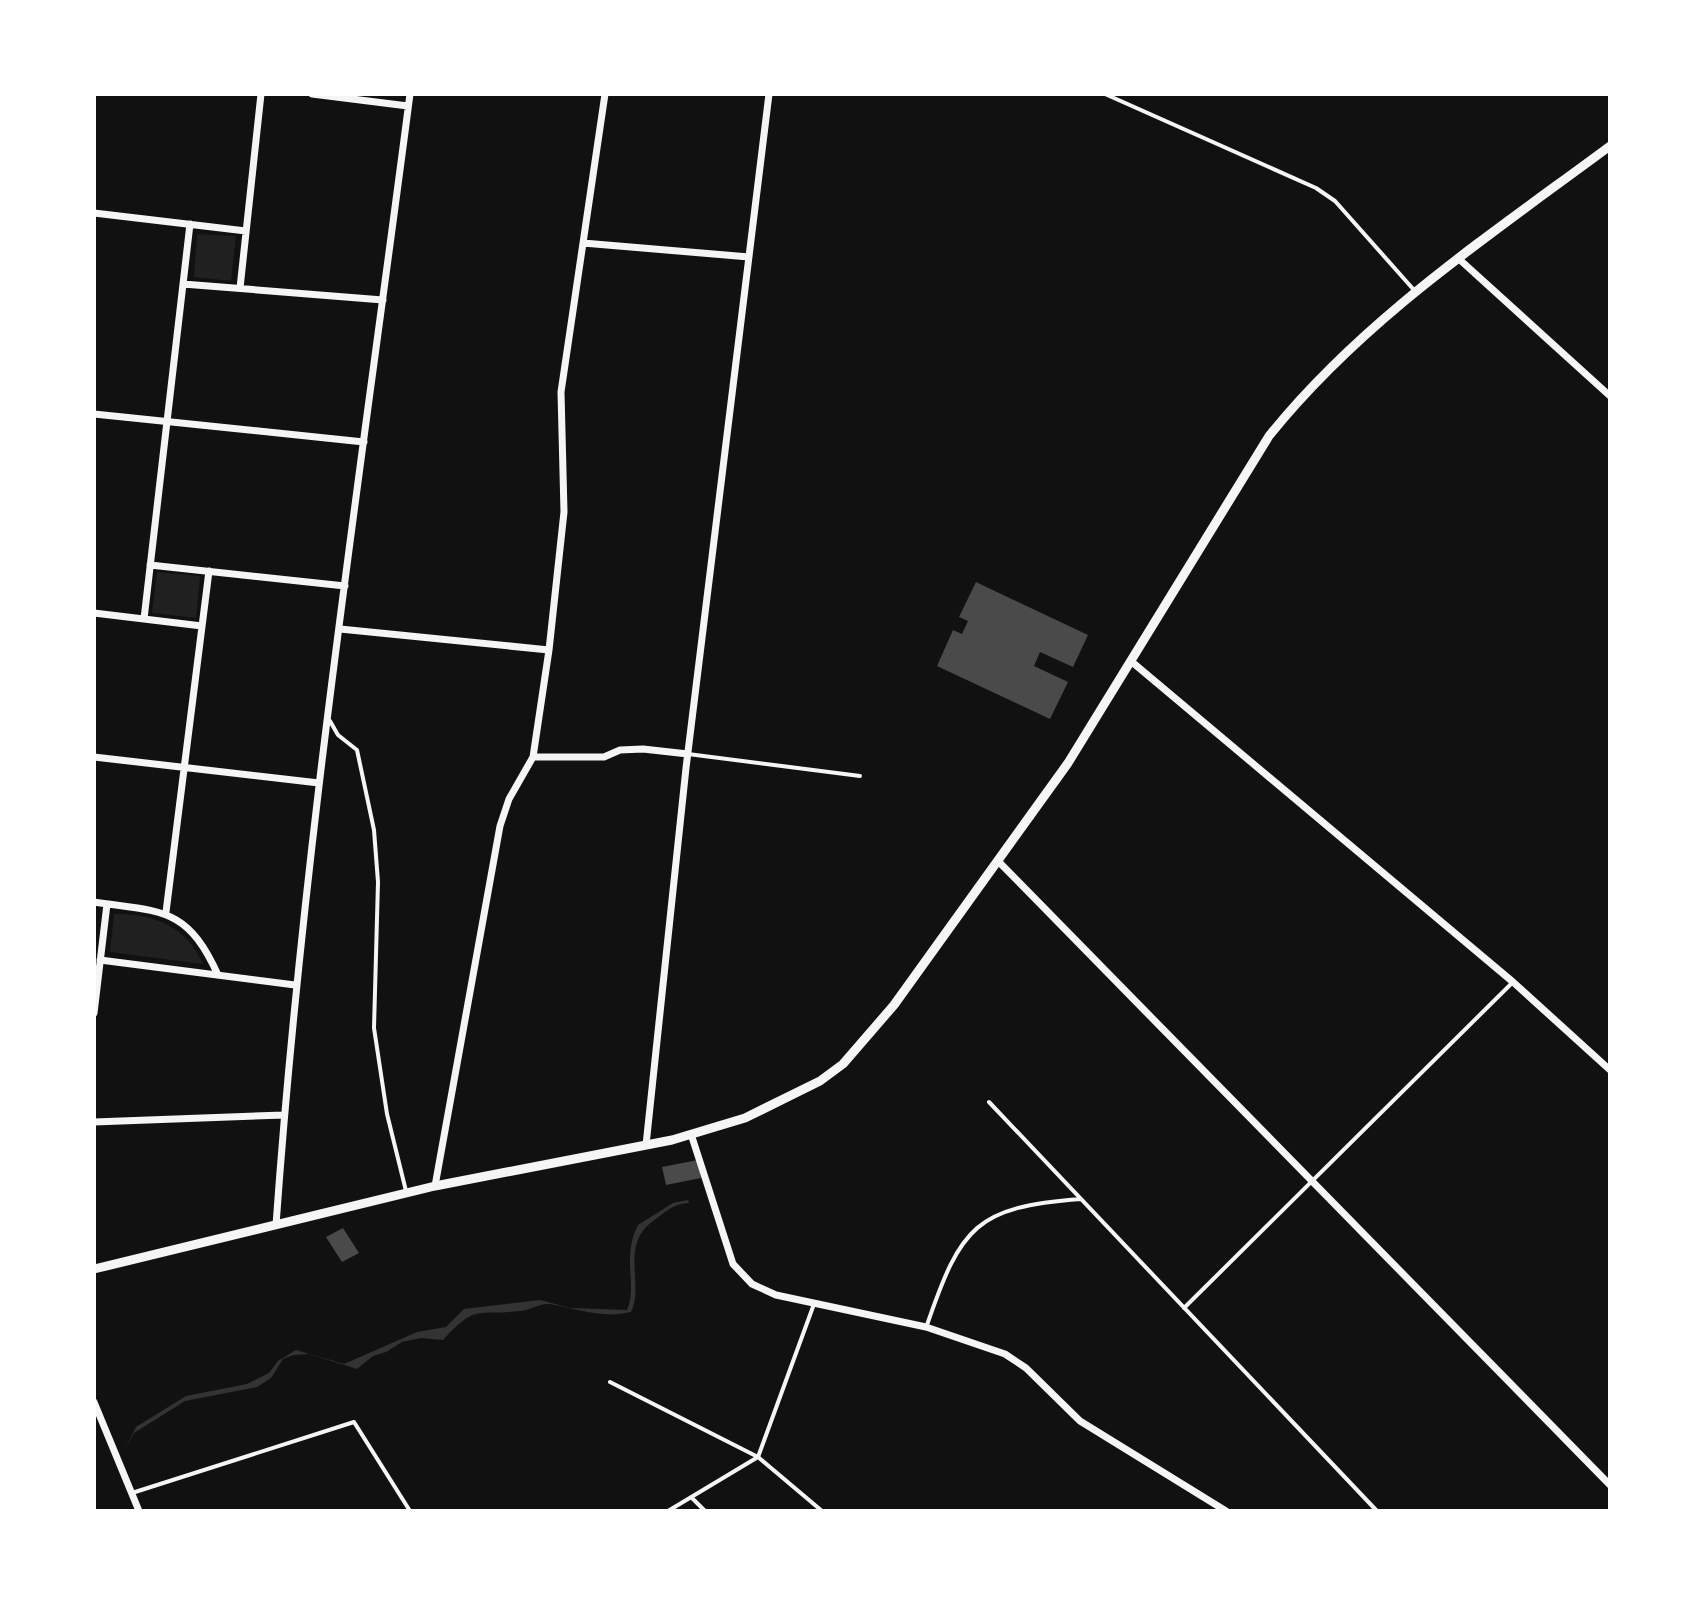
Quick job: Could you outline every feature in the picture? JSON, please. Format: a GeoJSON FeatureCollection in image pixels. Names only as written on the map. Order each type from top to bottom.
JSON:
{"type":"FeatureCollection","features":[{"type":"Feature","properties":{"kind":"street"},"geometry":{"type":"LineString","coordinates":[[240,288],[261,94]]}},
{"type":"Feature","properties":{"kind":"street"},"geometry":{"type":"LineString","coordinates":[[312,94],[408,106]]}},
{"type":"Feature","properties":{"kind":"street"},"geometry":{"type":"LineString","coordinates":[[276,1225],[295,985],[410,94]]}},
{"type":"Feature","properties":{"kind":"street"},"geometry":{"type":"LineString","coordinates":[[435,1186],[500,826],[509,799],[533,757],[549,650],[564,512],[561,392],[605,94]]}},
{"type":"Feature","properties":{"kind":"street"},"geometry":{"type":"LineString","coordinates":[[646,1145],[688,754],[769,94]]}},
{"type":"Feature","properties":{"kind":"street"},"geometry":{"type":"LineString","coordinates":[[94,1269],[435,1186],[691,1134],[784,1101],[843,1064],[894,1005],[999,862],[1132,662],[1269,436],[1304,392],[1341,355],[1415,292],[1610,146]]}},
{"type":"Feature","properties":{"kind":"street"},"geometry":{"type":"LineString","coordinates":[[94,213],[246,231]]}},
{"type":"Feature","properties":{"kind":"street"},"geometry":{"type":"LineString","coordinates":[[144,619],[190,224]]}},
{"type":"Feature","properties":{"kind":"street"},"geometry":{"type":"LineString","coordinates":[[583,243],[749,257]]}},
{"type":"Feature","properties":{"kind":"street"},"geometry":{"type":"LineString","coordinates":[[1459,259],[1610,396]]}},
{"type":"Feature","properties":{"kind":"street"},"geometry":{"type":"LineString","coordinates":[[183,284],[383,300]]}},
{"type":"Feature","properties":{"kind":"street"},"geometry":{"type":"LineString","coordinates":[[94,414],[364,442]]}},
{"type":"Feature","properties":{"kind":"street"},"geometry":{"type":"LineString","coordinates":[[150,565],[345,586]]}},
{"type":"Feature","properties":{"kind":"street"},"geometry":{"type":"LineString","coordinates":[[166,912],[209,571]]}},
{"type":"Feature","properties":{"kind":"street"},"geometry":{"type":"LineString","coordinates":[[94,613],[202,626]]}},
{"type":"Feature","properties":{"kind":"street"},"geometry":{"type":"LineString","coordinates":[[340,629],[549,650]]}},
{"type":"Feature","properties":{"kind":"street"},"geometry":{"type":"LineString","coordinates":[[1132,662],[1513,982],[1610,1070]]}},
{"type":"Feature","properties":{"kind":"street"},"geometry":{"type":"LineString","coordinates":[[533,757],[589,758],[643,749],[688,754]]}},
{"type":"Feature","properties":{"kind":"street"},"geometry":{"type":"LineString","coordinates":[[94,757],[319,783]]}},
{"type":"Feature","properties":{"kind":"street"},"geometry":{"type":"LineString","coordinates":[[999,862],[1610,1485]]}},
{"type":"Feature","properties":{"kind":"street"},"geometry":{"type":"LineString","coordinates":[[94,902],[166,912],[184,924],[199,941],[218,975]]}},
{"type":"Feature","properties":{"kind":"street"},"geometry":{"type":"LineString","coordinates":[[94,1013],[107,904]]}},
{"type":"Feature","properties":{"kind":"street"},"geometry":{"type":"LineString","coordinates":[[100,960],[295,985]]}},
{"type":"Feature","properties":{"kind":"street"},"geometry":{"type":"LineString","coordinates":[[94,1122],[284,1115]]}},
{"type":"Feature","properties":{"kind":"street"},"geometry":{"type":"LineString","coordinates":[[691,1134],[733,1264],[752,1284],[776,1295],[926,1327],[1005,1354],[1026,1368],[1080,1421],[1226,1511]]}},
{"type":"Feature","properties":{"kind":"street"},"geometry":{"type":"LineString","coordinates":[[94,1402],[139,1511]]}},
{"type":"Feature","properties":{"kind":"lane"},"geometry":{"type":"LineString","coordinates":[[1105,94],[1316,188],[1335,201],[1415,292]]}},
{"type":"Feature","properties":{"kind":"lane"},"geometry":{"type":"LineString","coordinates":[[328,715],[338,735],[357,750],[374,830],[378,882],[374,1028],[387,1114],[407,1193]]}},
{"type":"Feature","properties":{"kind":"lane"},"geometry":{"type":"LineString","coordinates":[[688,754],[860,776]]}},
{"type":"Feature","properties":{"kind":"lane"},"geometry":{"type":"LineString","coordinates":[[1184,1308],[1513,982]]}},
{"type":"Feature","properties":{"kind":"lane"},"geometry":{"type":"LineString","coordinates":[[989,1102],[1376,1510]]}},
{"type":"Feature","properties":{"kind":"lane"},"geometry":{"type":"LineString","coordinates":[[926,1327],[951,1263],[984,1220],[1027,1203],[1081,1199]]}},
{"type":"Feature","properties":{"kind":"lane"},"geometry":{"type":"LineString","coordinates":[[668,1511],[758,1457],[814,1304]]}},
{"type":"Feature","properties":{"kind":"lane"},"geometry":{"type":"LineString","coordinates":[[610,1382],[758,1457],[822,1511]]}},
{"type":"Feature","properties":{"kind":"lane"},"geometry":{"type":"LineString","coordinates":[[132,1493],[354,1422],[410,1511]]}},
{"type":"Feature","properties":{"kind":"lane"},"geometry":{"type":"LineString","coordinates":[[691,1497],[705,1511]]}},
{"type":"Feature","properties":{"kind":"shaded area"},"geometry":{"type":"Polygon","coordinates":[[[197,234],[236,236],[231,281],[194,277],[197,234]]]}},
{"type":"Feature","properties":{"kind":"shaded area"},"geometry":{"type":"Polygon","coordinates":[[[157,572],[200,576],[196,618],[152,613],[157,572]]]}},
{"type":"Feature","properties":{"kind":"shaded area"},"geometry":{"type":"Polygon","coordinates":[[[114,914],[142,916],[167,924],[187,940],[203,964],[110,952],[114,914]]]}},
{"type":"Feature","properties":{"kind":"shaded area"},"geometry":{"type":"Polygon","coordinates":[[[688,1200],[689,1203],[667,1210],[645,1229],[638,1240],[634,1264],[635,1301],[631,1312],[600,1314],[546,1304],[520,1311],[477,1314],[463,1321],[443,1340],[421,1338],[402,1342],[373,1356],[357,1369],[309,1354],[293,1355],[283,1359],[271,1378],[257,1387],[185,1401],[134,1433],[125,1449],[136,1427],[186,1396],[247,1384],[269,1373],[278,1361],[296,1350],[344,1364],[417,1332],[446,1327],[464,1309],[540,1300],[570,1308],[627,1310],[631,1291],[631,1249],[638,1225],[673,1203],[688,1200]]]}},
{"type":"Feature","properties":{"kind":"building"},"geometry":{"type":"Polygon","coordinates":[[[976,582],[1088,635],[1073,667],[1040,652],[1034,666],[1068,682],[1050,719],[937,666],[953,630],[962,634],[968,621],[959,617],[976,582]]]}},
{"type":"Feature","properties":{"kind":"building"},"geometry":{"type":"Polygon","coordinates":[[[698,1160],[701,1178],[666,1185],[662,1167],[698,1160]]]}},
{"type":"Feature","properties":{"kind":"building"},"geometry":{"type":"Polygon","coordinates":[[[343,1228],[359,1253],[342,1262],[326,1237],[343,1228]]]}}]}
